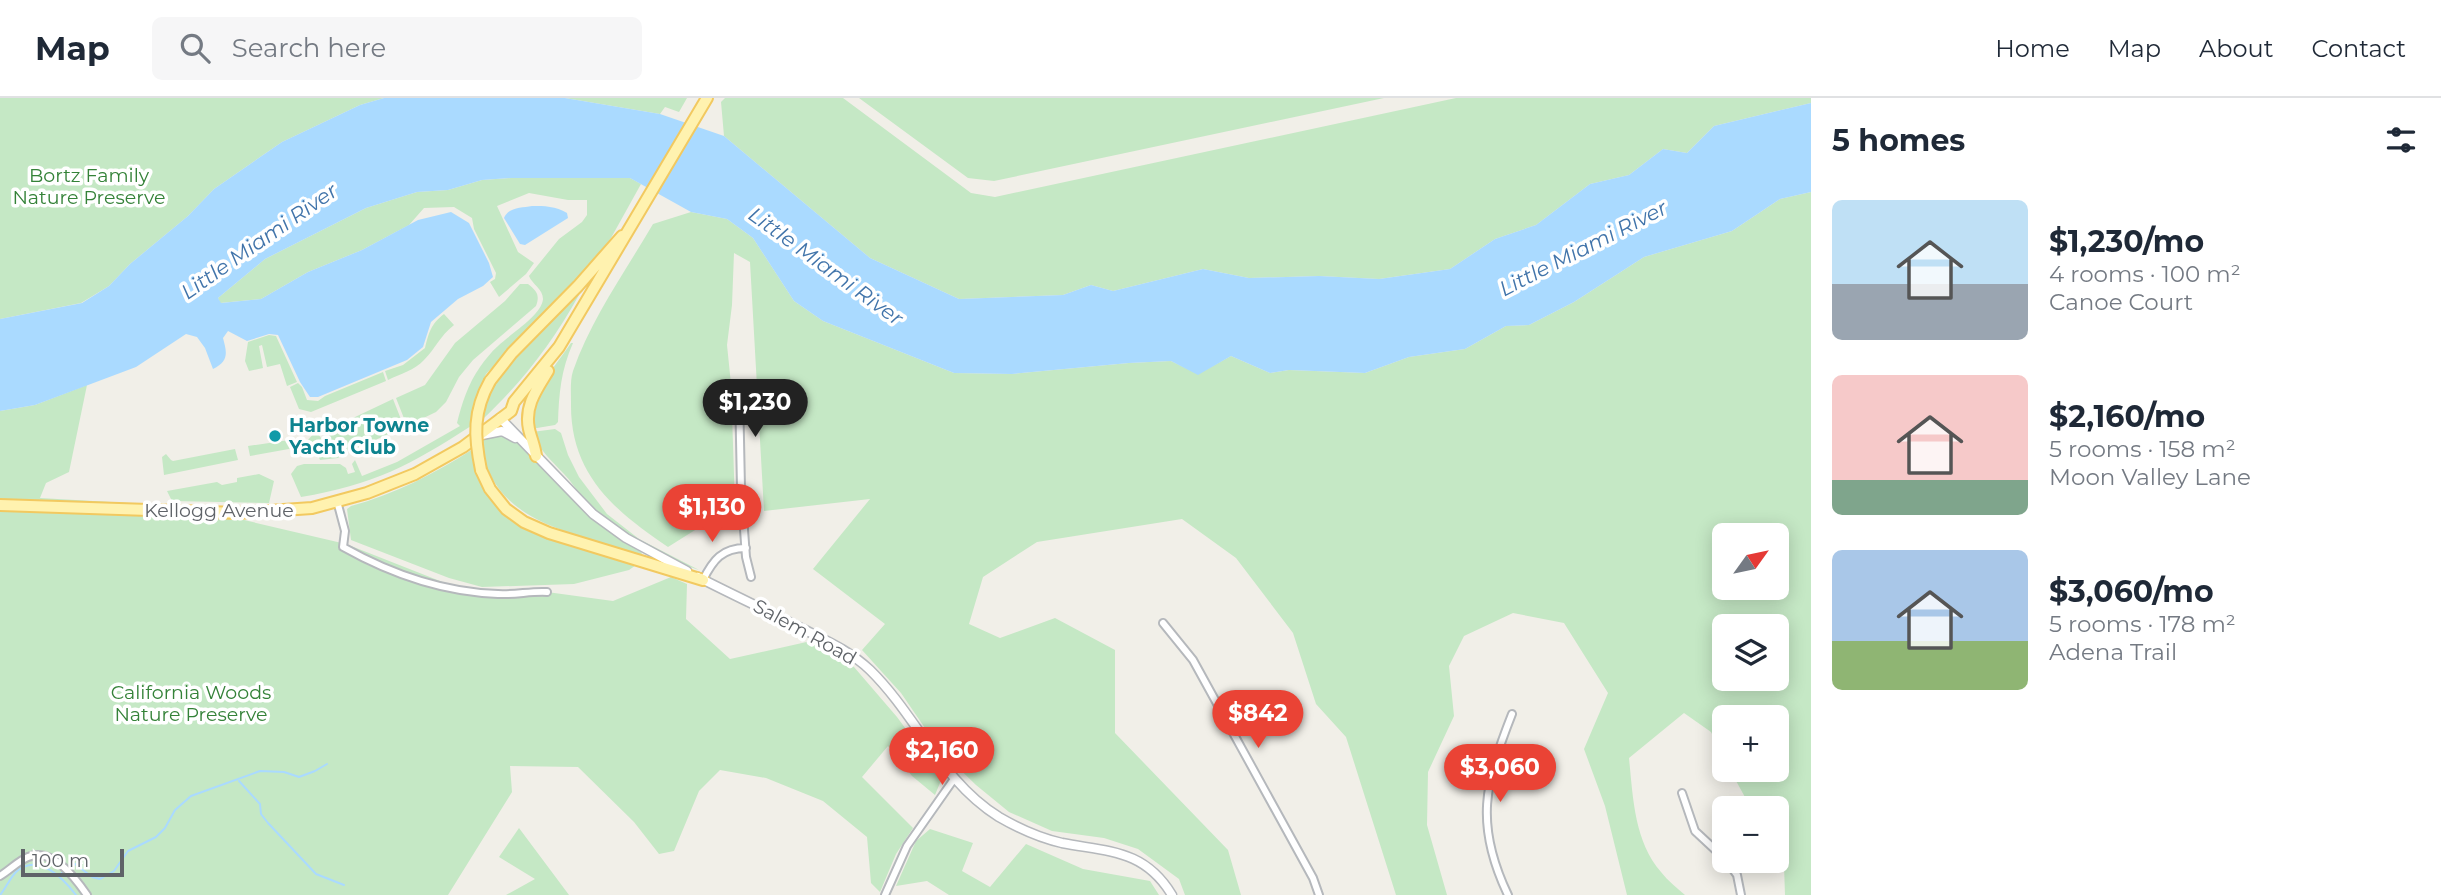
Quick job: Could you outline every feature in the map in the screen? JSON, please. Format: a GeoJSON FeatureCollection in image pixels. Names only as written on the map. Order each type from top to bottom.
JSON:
{"type":"FeatureCollection","features":[{"type":"Feature","properties":{"kind":"main road","name":"Kellogg Avenue"},"geometry":{"type":"LineString","coordinates":[[0,505],[238,513],[293,510],[383,488],[449,456],[499,418],[504,418],[559,347],[707,98]]}},
{"type":"Feature","properties":{"kind":"main road"},"geometry":{"type":"LineString","coordinates":[[634,224],[512,353],[490,381],[476,416],[475,439],[481,470],[490,489],[506,509],[524,522],[549,533],[703,580]]}},
{"type":"Feature","properties":{"kind":"main road"},"geometry":{"type":"LineString","coordinates":[[536,456],[528,422],[529,406],[559,347]]}},
{"type":"Feature","properties":{"kind":"street"},"geometry":{"type":"LineString","coordinates":[[740,391],[741,488],[751,577]]}},
{"type":"Feature","properties":{"kind":"street","name":"Salem Road"},"geometry":{"type":"LineString","coordinates":[[499,418],[578,500],[645,550],[832,642],[858,660],[882,684],[954,779],[986,808],[1018,828],[1062,843],[1105,849],[1129,857],[1154,873],[1172,895]]}},
{"type":"Feature","properties":{"kind":"street","name":"Salem Road"},"geometry":{"type":"LineString","coordinates":[[480,434],[502,431],[524,443]]}},
{"type":"Feature","properties":{"kind":"street"},"geometry":{"type":"LineString","coordinates":[[337,501],[345,531],[343,547],[385,569],[433,585],[480,593],[502,595],[547,592]]}},
{"type":"Feature","properties":{"kind":"street"},"geometry":{"type":"LineString","coordinates":[[703,580],[717,557],[730,550],[746,548]]}},
{"type":"Feature","properties":{"kind":"street"},"geometry":{"type":"LineString","coordinates":[[1163,623],[1193,660],[1313,878],[1319,895]]}},
{"type":"Feature","properties":{"kind":"street"},"geometry":{"type":"LineString","coordinates":[[1508,895],[1493,860],[1486,824],[1486,805],[1490,773],[1512,714]]}},
{"type":"Feature","properties":{"kind":"street"},"geometry":{"type":"LineString","coordinates":[[885,895],[907,846],[954,779]]}},
{"type":"Feature","properties":{"kind":"street"},"geometry":{"type":"LineString","coordinates":[[1682,793],[1695,831],[1712,847]]}},
{"type":"Feature","properties":{"kind":"street"},"geometry":{"type":"LineString","coordinates":[[0,876],[26,857],[43,856],[72,873],[87,895]]}},
{"type":"Feature","properties":{"kind":"street"},"geometry":{"type":"LineString","coordinates":[[1736,873],[1741,895]]}},
{"type":"Feature","properties":{"kind":"green space","name":"Bortz Family Nature Preserve"},"geometry":{"type":"Polygon","coordinates":[[[0,98],[384,98],[360,105],[282,142],[214,189],[188,216],[130,264],[109,286],[81,303],[0,319],[0,98]]]}},
{"type":"Feature","properties":{"kind":"green space"},"geometry":{"type":"Polygon","coordinates":[[[565,98],[687,98],[679,112],[665,107],[660,114],[565,98]]]}},
{"type":"Feature","properties":{"kind":"green space"},"geometry":{"type":"Polygon","coordinates":[[[725,98],[843,98],[971,193],[995,197],[1456,98],[1811,98],[1811,103],[1714,126],[1687,153],[1663,149],[1629,175],[1590,184],[1536,225],[1495,239],[1450,269],[1379,279],[1319,276],[1249,278],[1203,269],[1113,291],[1091,285],[1063,295],[959,299],[870,258],[724,136],[721,102],[725,98]]]}},
{"type":"Feature","properties":{"kind":"green space"},"geometry":{"type":"Polygon","coordinates":[[[859,98],[1384,98],[994,181],[968,178],[859,98]]]}},
{"type":"Feature","properties":{"kind":"green space"},"geometry":{"type":"Polygon","coordinates":[[[630,178],[641,184],[611,238],[594,260],[486,374],[477,397],[471,426],[391,472],[350,486],[301,497],[291,474],[297,466],[340,464],[346,468],[348,474],[355,472],[352,464],[355,460],[362,476],[397,462],[460,426],[457,423],[463,401],[480,367],[541,305],[541,292],[529,276],[559,239],[582,222],[587,215],[587,200],[568,200],[529,193],[497,206],[518,252],[534,263],[526,274],[499,297],[490,282],[495,279],[496,273],[474,229],[472,218],[454,207],[424,208],[409,225],[362,250],[308,272],[261,299],[220,303],[218,298],[265,259],[366,208],[417,192],[448,190],[482,180],[630,178]]]}},
{"type":"Feature","properties":{"kind":"green space"},"geometry":{"type":"Polygon","coordinates":[[[1811,192],[1811,895],[1785,895],[1784,873],[1789,873],[1789,796],[1744,796],[1737,782],[1789,782],[1789,705],[1712,705],[1712,734],[1684,713],[1629,758],[1636,818],[1645,847],[1661,872],[1685,895],[1627,895],[1605,806],[1584,749],[1608,693],[1564,623],[1513,613],[1464,636],[1449,666],[1454,716],[1428,772],[1427,825],[1447,895],[1396,895],[1346,737],[1316,704],[1293,633],[1236,558],[1182,519],[1037,542],[983,577],[969,624],[1000,638],[1055,618],[1115,650],[1115,733],[1228,850],[1241,895],[1185,895],[1179,879],[1138,849],[1104,838],[1052,831],[1009,812],[940,750],[901,693],[862,650],[885,624],[813,569],[870,499],[764,511],[750,262],[734,253],[727,345],[735,505],[668,547],[630,519],[598,487],[578,450],[573,428],[572,375],[599,314],[653,224],[691,212],[727,219],[753,238],[794,301],[823,321],[954,373],[1012,374],[1171,361],[1198,374],[1231,356],[1270,373],[1289,370],[1365,373],[1409,357],[1465,349],[1506,326],[1529,325],[1574,302],[1644,257],[1732,231],[1780,199],[1811,192]]]}},
{"type":"Feature","properties":{"kind":"green space"},"geometry":{"type":"Polygon","coordinates":[[[520,284],[528,284],[536,291],[536,306],[473,360],[459,377],[446,402],[436,412],[407,426],[396,398],[425,385],[455,343],[505,301],[520,284]]]}},
{"type":"Feature","properties":{"kind":"green space"},"geometry":{"type":"Polygon","coordinates":[[[576,293],[579,295],[548,345],[512,390],[484,418],[481,415],[485,402],[501,370],[576,293]]]}},
{"type":"Feature","properties":{"kind":"green space"},"geometry":{"type":"Polygon","coordinates":[[[444,314],[454,325],[428,356],[407,372],[388,380],[385,371],[403,365],[425,348],[431,329],[444,314]]]}},
{"type":"Feature","properties":{"kind":"green space"},"geometry":{"type":"Polygon","coordinates":[[[269,335],[276,336],[297,382],[287,386],[280,364],[267,367],[262,345],[259,346],[263,368],[249,371],[245,361],[248,342],[269,335]]]}},
{"type":"Feature","properties":{"kind":"green space"},"geometry":{"type":"Polygon","coordinates":[[[571,343],[561,382],[558,422],[555,425],[531,429],[537,394],[571,343]]]}},
{"type":"Feature","properties":{"kind":"green space"},"geometry":{"type":"Polygon","coordinates":[[[383,372],[386,381],[311,412],[299,409],[290,387],[298,383],[307,400],[318,401],[383,372]]]}},
{"type":"Feature","properties":{"kind":"green space","name":"California Woods Nature Preserve"},"geometry":{"type":"Polygon","coordinates":[[[87,385],[69,472],[46,483],[40,498],[146,504],[231,517],[346,544],[445,583],[476,590],[547,592],[613,601],[671,577],[687,584],[686,619],[730,659],[811,641],[854,667],[897,717],[942,778],[935,795],[912,776],[888,746],[862,777],[913,828],[896,854],[880,892],[871,883],[867,837],[823,801],[766,778],[720,770],[699,791],[674,851],[659,854],[634,822],[578,767],[510,766],[512,792],[448,895],[0,895],[0,411],[35,405],[87,385]]]}},
{"type":"Feature","properties":{"kind":"green space"},"geometry":{"type":"Polygon","coordinates":[[[393,399],[404,427],[353,450],[348,449],[338,458],[320,460],[318,455],[334,427],[393,399]]]}},
{"type":"Feature","properties":{"kind":"green space"},"geometry":{"type":"Polygon","coordinates":[[[555,429],[561,433],[579,477],[607,514],[639,539],[699,570],[669,558],[636,539],[591,506],[542,449],[532,432],[555,429]]]}},
{"type":"Feature","properties":{"kind":"green space"},"geometry":{"type":"Polygon","coordinates":[[[316,431],[321,438],[317,450],[311,454],[300,447],[250,456],[248,446],[296,439],[307,441],[316,431]]]}},
{"type":"Feature","properties":{"kind":"green space"},"geometry":{"type":"Polygon","coordinates":[[[498,434],[500,437],[502,434],[514,439],[574,500],[606,528],[642,553],[641,555],[564,531],[519,508],[501,491],[488,470],[481,442],[498,434]]]}},
{"type":"Feature","properties":{"kind":"green space"},"geometry":{"type":"Polygon","coordinates":[[[235,449],[238,460],[164,475],[162,457],[166,454],[173,461],[235,449]]]}},
{"type":"Feature","properties":{"kind":"green space"},"geometry":{"type":"Polygon","coordinates":[[[473,449],[509,515],[639,563],[629,570],[574,584],[482,587],[449,578],[351,540],[347,509],[351,506],[414,482],[473,449]]]}},
{"type":"Feature","properties":{"kind":"green space"},"geometry":{"type":"Polygon","coordinates":[[[259,474],[274,481],[269,503],[172,501],[167,491],[217,482],[222,485],[237,482],[237,478],[259,474]]]}},
{"type":"Feature","properties":{"kind":"green space"},"geometry":{"type":"Polygon","coordinates":[[[519,828],[569,895],[506,895],[535,879],[499,857],[519,828]]]}},
{"type":"Feature","properties":{"kind":"green space"},"geometry":{"type":"Polygon","coordinates":[[[930,829],[973,843],[962,871],[990,887],[1026,844],[1083,869],[1150,881],[1159,895],[949,895],[927,881],[896,886],[916,841],[930,829]]]}},
{"type":"Feature","properties":{"kind":"water","name":"Little Miami River"},"geometry":{"type":"Polygon","coordinates":[[[384,98],[565,98],[660,114],[724,136],[870,258],[959,299],[1063,295],[1091,285],[1113,291],[1203,269],[1249,278],[1319,276],[1379,279],[1450,269],[1495,239],[1536,225],[1590,184],[1629,175],[1663,149],[1687,153],[1714,126],[1811,103],[1811,192],[1780,199],[1732,231],[1644,257],[1574,302],[1529,325],[1506,326],[1465,349],[1409,357],[1365,373],[1289,370],[1270,373],[1231,356],[1198,375],[1171,361],[1012,374],[954,373],[823,321],[794,301],[753,238],[727,219],[691,212],[630,178],[482,180],[448,190],[417,192],[366,208],[265,259],[218,298],[221,303],[261,299],[308,272],[362,250],[418,220],[451,212],[469,223],[493,277],[483,286],[458,299],[431,322],[423,347],[407,360],[318,397],[310,397],[278,335],[269,334],[247,341],[228,331],[223,338],[226,352],[224,360],[213,369],[205,348],[197,337],[186,334],[136,367],[35,405],[0,411],[0,319],[82,303],[109,286],[130,264],[188,216],[214,189],[282,142],[360,105],[384,98]]]}},
{"type":"Feature","properties":{"kind":"water"},"geometry":{"type":"Polygon","coordinates":[[[532,206],[559,209],[567,213],[568,218],[525,245],[520,244],[504,218],[512,210],[532,206]]]}},
{"type":"Feature","properties":{"kind":"waterway"},"geometry":{"type":"LineString","coordinates":[[69,866],[75,864],[92,877],[100,879],[114,871],[128,851],[156,837],[165,828],[175,810],[191,796],[260,771],[284,772],[299,777],[327,764]]}},
{"type":"Feature","properties":{"kind":"waterway"},"geometry":{"type":"LineString","coordinates":[[239,781],[260,804],[261,814],[268,823],[316,874],[344,885]]}},
{"type":"Feature","properties":{"kind":"waterway"},"geometry":{"type":"LineString","coordinates":[[0,895],[16,872],[33,865],[41,866],[57,875],[76,895]]}},
{"type":"Feature","properties":{"kind":"waterway"},"geometry":{"type":"LineString","coordinates":[[59,876],[65,870]]}},
{"type":"Feature","properties":{"kind":"place","name":"Harbor Towne Yacht Club"},"geometry":{"type":"Point","coordinates":[275,436]}}]}
